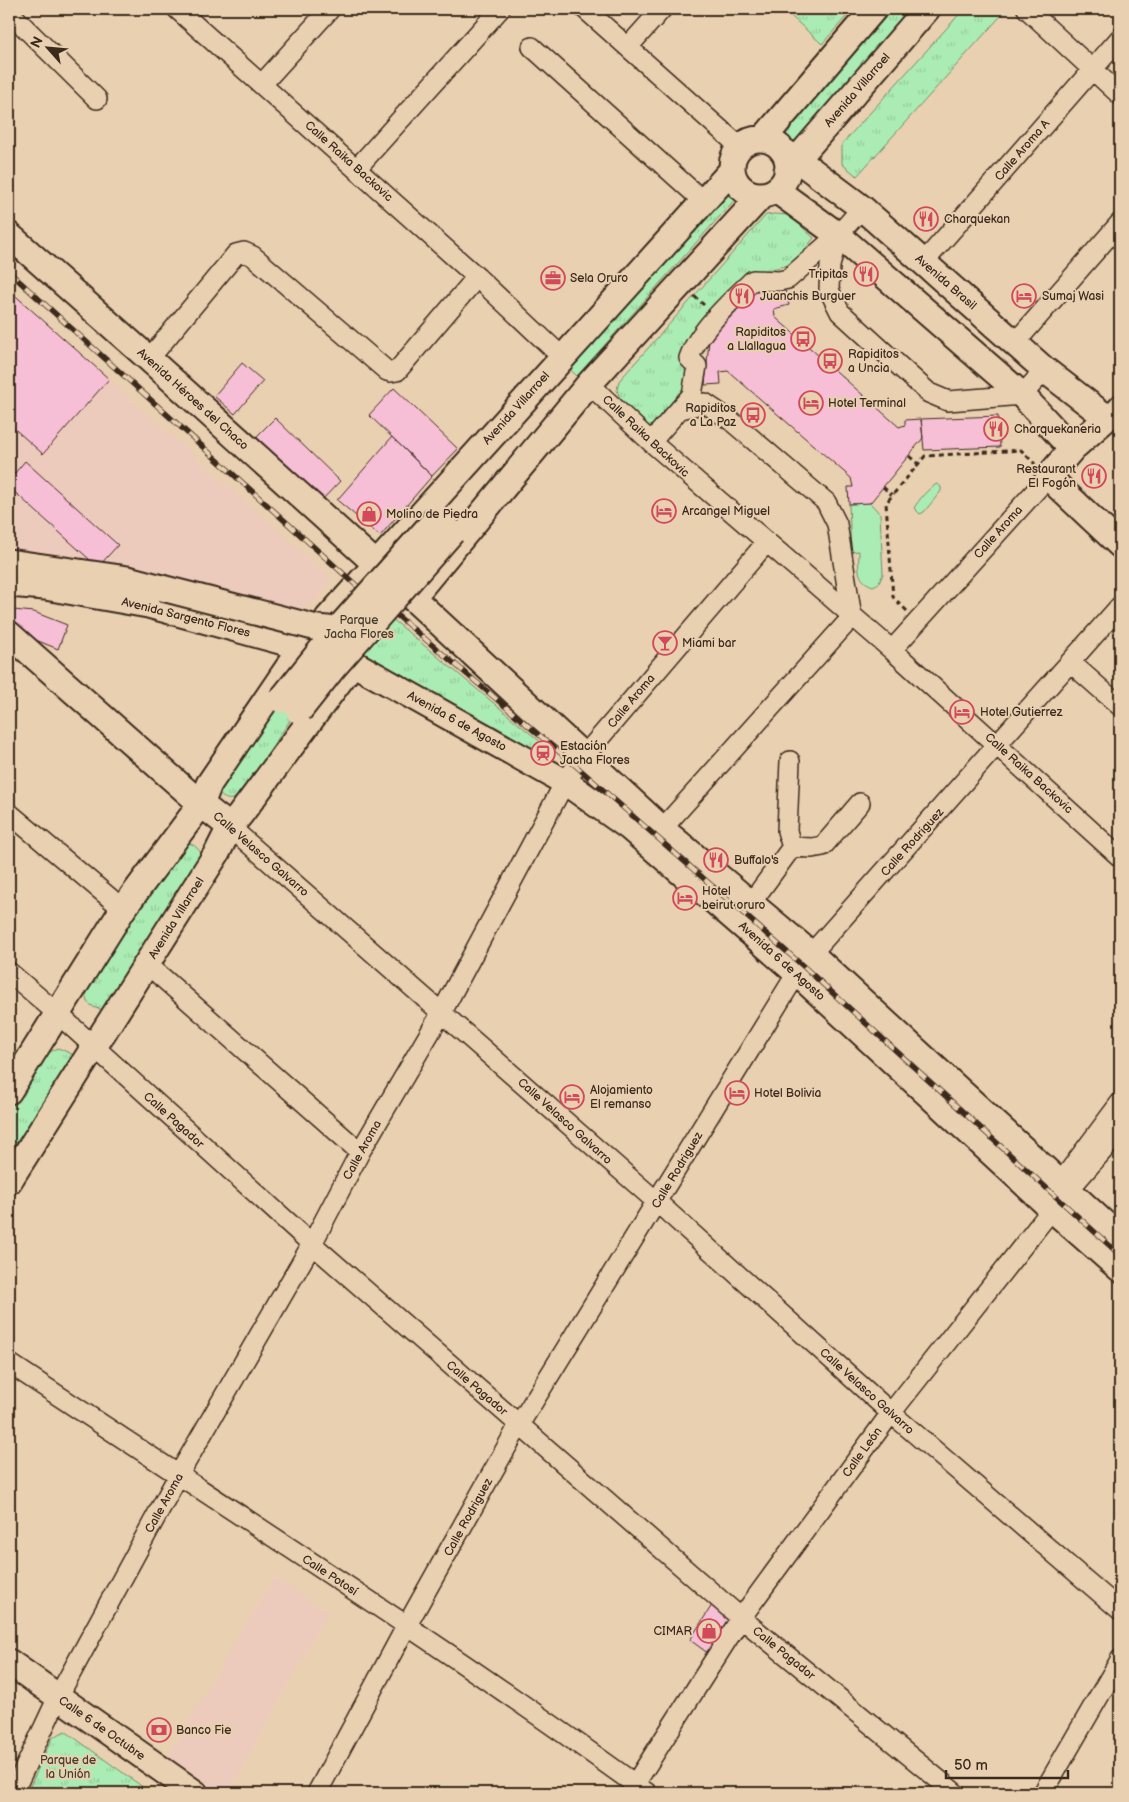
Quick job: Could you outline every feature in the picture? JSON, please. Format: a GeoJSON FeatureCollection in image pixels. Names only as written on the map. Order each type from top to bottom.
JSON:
{"type":"FeatureCollection","features":[{"type":"Feature","properties":{"kind":"main road","name":"Avenida Villarroel"},"geometry":{"type":"LineString","coordinates":[[778,168],[874,9]]}},
{"type":"Feature","properties":{"kind":"main road","name":"Avenida Villarroel"},"geometry":{"type":"LineString","coordinates":[[412,598],[589,384],[778,168],[927,9]]}},
{"type":"Feature","properties":{"kind":"main road"},"geometry":{"type":"LineString","coordinates":[[778,168],[748,193],[736,183],[736,158],[747,142],[778,168],[838,235],[1022,395],[1072,449]]}},
{"type":"Feature","properties":{"kind":"main road","name":"Avenida Villarroel"},"geometry":{"type":"LineString","coordinates":[[326,654],[320,647],[320,639],[328,618],[703,201],[736,158]]}},
{"type":"Feature","properties":{"kind":"main road","name":"Avenida Brasil"},"geometry":{"type":"LineString","coordinates":[[778,168],[862,208],[1045,370],[1114,411]]}},
{"type":"Feature","properties":{"kind":"main road","name":"Avenida Héroes del Chaco"},"geometry":{"type":"LineString","coordinates":[[9,235],[150,359],[376,564]]}},
{"type":"Feature","properties":{"kind":"main road"},"geometry":{"type":"LineString","coordinates":[[9,1091],[123,909],[201,804],[216,792],[290,706],[344,654],[544,397],[562,357]]}},
{"type":"Feature","properties":{"kind":"main road","name":"Calle Raika Backovic"},"geometry":{"type":"LineString","coordinates":[[562,357],[589,384]]}},
{"type":"Feature","properties":{"kind":"main road"},"geometry":{"type":"LineString","coordinates":[[230,826],[238,803],[290,706],[337,630],[554,414],[589,384]]}},
{"type":"Feature","properties":{"kind":"main road","name":"Calle Aroma"},"geometry":{"type":"LineString","coordinates":[[1048,477],[1072,449],[1114,411]]}},
{"type":"Feature","properties":{"kind":"main road"},"geometry":{"type":"LineString","coordinates":[[1048,477],[1120,546]]}},
{"type":"Feature","properties":{"kind":"main road"},"geometry":{"type":"LineString","coordinates":[[9,562],[128,579],[317,628],[337,630]]}},
{"type":"Feature","properties":{"kind":"main road","name":"Avenida 6 de Agosto"},"geometry":{"type":"LineString","coordinates":[[376,564],[662,829],[751,903],[804,964],[1052,1209],[1120,1269]]}},
{"type":"Feature","properties":{"kind":"main road","name":"Avenida Sargento Flores"},"geometry":{"type":"LineString","coordinates":[[9,584],[45,587],[148,605],[302,647]]}},
{"type":"Feature","properties":{"kind":"main road","name":"Calle Velasco Galvarro"},"geometry":{"type":"LineString","coordinates":[[9,634],[201,804],[230,826]]}},
{"type":"Feature","properties":{"kind":"main road"},"geometry":{"type":"LineString","coordinates":[[201,804],[209,784],[302,647]]}},
{"type":"Feature","properties":{"kind":"main road","name":"Avenida 6 de Agosto"},"geometry":{"type":"LineString","coordinates":[[302,647],[353,663],[565,782],[630,828],[804,964],[1065,1187],[1120,1238]]}},
{"type":"Feature","properties":{"kind":"main road","name":"Avenida Villarroel"},"geometry":{"type":"LineString","coordinates":[[9,1181],[217,853],[230,826],[353,663]]}},
{"type":"Feature","properties":{"kind":"main road","name":"Calle 6 de Octubre"},"geometry":{"type":"LineString","coordinates":[[9,1662],[195,1793]]}},
{"type":"Feature","properties":{"kind":"street","name":"Calle Raika Backovic"},"geometry":{"type":"LineString","coordinates":[[177,9],[357,168],[562,357]]}},
{"type":"Feature","properties":{"kind":"street"},"geometry":{"type":"LineString","coordinates":[[262,84],[330,9]]}},
{"type":"Feature","properties":{"kind":"street"},"geometry":{"type":"LineString","coordinates":[[357,168],[500,9]]}},
{"type":"Feature","properties":{"kind":"street"},"geometry":{"type":"LineString","coordinates":[[585,9],[628,47],[736,158]]}},
{"type":"Feature","properties":{"kind":"street"},"geometry":{"type":"LineString","coordinates":[[628,47],[662,9]]}},
{"type":"Feature","properties":{"kind":"street"},"geometry":{"type":"LineString","coordinates":[[1027,9],[1120,95]]}},
{"type":"Feature","properties":{"kind":"street"},"geometry":{"type":"LineString","coordinates":[[9,12],[97,100]]}},
{"type":"Feature","properties":{"kind":"street","name":"Calle Aroma A"},"geometry":{"type":"LineString","coordinates":[[924,262],[1120,38]]}},
{"type":"Feature","properties":{"kind":"street"},"geometry":{"type":"LineString","coordinates":[[532,48],[703,201]]}},
{"type":"Feature","properties":{"kind":"street"},"geometry":{"type":"LineString","coordinates":[[651,442],[692,395],[697,366],[689,358],[692,350],[734,298],[753,280],[778,281],[788,279],[838,235],[862,208]]}},
{"type":"Feature","properties":{"kind":"street"},"geometry":{"type":"LineString","coordinates":[[1015,343],[1120,223]]}},
{"type":"Feature","properties":{"kind":"street"},"geometry":{"type":"LineString","coordinates":[[838,235],[830,266],[829,290],[840,312],[929,393],[948,401],[1022,395],[1045,370]]}},
{"type":"Feature","properties":{"kind":"street"},"geometry":{"type":"LineString","coordinates":[[150,359],[236,254],[244,252],[253,256],[387,371],[391,372],[397,371],[476,276]]}},
{"type":"Feature","properties":{"kind":"street","name":"Calle Raika Backovic"},"geometry":{"type":"LineString","coordinates":[[589,384],[651,442],[766,543],[892,650],[1120,857]]}},
{"type":"Feature","properties":{"kind":"street"},"geometry":{"type":"LineString","coordinates":[[662,829],[852,617],[837,524],[826,502],[730,420],[705,403],[680,409]]}},
{"type":"Feature","properties":{"kind":"street","name":"Calle Aroma"},"geometry":{"type":"LineString","coordinates":[[892,650],[1048,477]]}},
{"type":"Feature","properties":{"kind":"street","name":"Calle Aroma"},"geometry":{"type":"LineString","coordinates":[[13,1793],[58,1697],[178,1476],[312,1244],[360,1152],[442,1012],[565,782],[584,756],[766,543]]}},
{"type":"Feature","properties":{"kind":"street","name":"Calle Rodriguez"},"geometry":{"type":"LineString","coordinates":[[317,1793],[407,1625],[520,1425],[804,964],[1120,606]]}},
{"type":"Feature","properties":{"kind":"street"},"geometry":{"type":"LineString","coordinates":[[1070,662],[1120,706]]}},
{"type":"Feature","properties":{"kind":"street"},"geometry":{"type":"LineString","coordinates":[[790,761],[787,831],[792,847]]}},
{"type":"Feature","properties":{"kind":"street"},"geometry":{"type":"LineString","coordinates":[[792,847],[812,848],[823,846],[860,803]]}},
{"type":"Feature","properties":{"kind":"street"},"geometry":{"type":"LineString","coordinates":[[9,813],[123,909]]}},
{"type":"Feature","properties":{"kind":"street","name":"Calle Velasco Galvarro"},"geometry":{"type":"LineString","coordinates":[[230,826],[657,1202],[891,1413],[1120,1610]]}},
{"type":"Feature","properties":{"kind":"street"},"geometry":{"type":"LineString","coordinates":[[751,903],[792,847]]}},
{"type":"Feature","properties":{"kind":"street"},"geometry":{"type":"LineString","coordinates":[[147,964],[360,1152]]}},
{"type":"Feature","properties":{"kind":"street","name":"Calle Pagador"},"geometry":{"type":"LineString","coordinates":[[9,972],[312,1244],[741,1618],[955,1793]]}},
{"type":"Feature","properties":{"kind":"street","name":"Calle León"},"geometry":{"type":"LineString","coordinates":[[638,1790],[741,1618],[891,1413],[1052,1209],[1120,1103]]}},
{"type":"Feature","properties":{"kind":"street","name":"Calle León"},"geometry":{"type":"LineString","coordinates":[[1065,1187],[1120,1132]]}},
{"type":"Feature","properties":{"kind":"street","name":"Calle Potosí"},"geometry":{"type":"LineString","coordinates":[[9,1363],[407,1625],[638,1790]]}},
{"type":"Feature","properties":{"kind":"street"},"geometry":{"type":"LineString","coordinates":[[1043,1793],[1120,1660]]}},
{"type":"Feature","properties":{"kind":"path"},"geometry":{"type":"LineString","coordinates":[[918,621],[895,601],[893,597],[886,503],[925,456],[1021,450],[1048,477]]}},
{"type":"Feature","properties":{"kind":"path"},"geometry":{"type":"LineString","coordinates":[[909,456],[918,464]]}},
{"type":"Feature","properties":{"kind":"path"},"geometry":{"type":"LineString","coordinates":[[883,487],[892,495]]}},
{"type":"Feature","properties":{"kind":"shaded area"},"geometry":{"type":"Polygon","coordinates":[[[9,290],[331,578],[316,602],[294,613],[197,584],[92,562],[9,549],[9,290]]]}},
{"type":"Feature","properties":{"kind":"shaded area"},"geometry":{"type":"Polygon","coordinates":[[[274,1576],[328,1612],[229,1793],[213,1793],[165,1760],[274,1576]]]}},
{"type":"Feature","properties":{"kind":"green space"},"geometry":{"type":"Polygon","coordinates":[[[783,9],[853,9],[822,44],[783,9]]]}},
{"type":"Feature","properties":{"kind":"green space"},"geometry":{"type":"Polygon","coordinates":[[[884,9],[916,9],[794,147],[775,131],[884,9]]]}},
{"type":"Feature","properties":{"kind":"green space"},"geometry":{"type":"Polygon","coordinates":[[[964,9],[1007,9],[857,176],[842,164],[842,144],[964,9]]]}},
{"type":"Feature","properties":{"kind":"green space"},"geometry":{"type":"Polygon","coordinates":[[[725,187],[737,197],[577,376],[565,365],[725,187]]]}},
{"type":"Feature","properties":{"kind":"green space"},"geometry":{"type":"Polygon","coordinates":[[[766,215],[789,215],[814,238],[793,264],[772,269],[753,280],[709,340],[697,366],[681,391],[650,427],[620,398],[617,390],[619,381],[766,215]]]}},
{"type":"Feature","properties":{"kind":"green space"},"geometry":{"type":"Polygon","coordinates":[[[937,484],[941,487],[941,491],[924,512],[920,514],[914,508],[927,491],[937,484]]]}},
{"type":"Feature","properties":{"kind":"green space"},"geometry":{"type":"Polygon","coordinates":[[[870,503],[880,514],[883,574],[879,583],[873,586],[863,580],[859,572],[859,551],[851,552],[849,504],[870,503]]]}},
{"type":"Feature","properties":{"kind":"green space","name":"Parque Jacha Flores"},"geometry":{"type":"Polygon","coordinates":[[[379,608],[555,754],[550,765],[357,656],[379,608]]]}},
{"type":"Feature","properties":{"kind":"green space"},"geometry":{"type":"Polygon","coordinates":[[[300,663],[322,672],[242,793],[233,799],[224,798],[218,793],[300,663]]]}},
{"type":"Feature","properties":{"kind":"green space"},"geometry":{"type":"Polygon","coordinates":[[[185,841],[198,849],[204,862],[105,1010],[95,1008],[87,1002],[84,988],[90,976],[185,841]]]}},
{"type":"Feature","properties":{"kind":"green space"},"geometry":{"type":"Polygon","coordinates":[[[58,1048],[72,1054],[74,1061],[9,1171],[9,1110],[44,1055],[58,1048]]]}},
{"type":"Feature","properties":{"kind":"green space","name":"Parque de la Unión"},"geometry":{"type":"Polygon","coordinates":[[[65,1731],[151,1793],[27,1793],[52,1738],[65,1731]]]}},
{"type":"Feature","properties":{"kind":"building"},"geometry":{"type":"Polygon","coordinates":[[[754,287],[785,291],[789,305],[774,309],[775,317],[899,427],[905,425],[905,420],[921,419],[923,438],[870,503],[849,504],[848,487],[853,487],[851,478],[728,371],[720,372],[721,384],[705,385],[709,340],[754,287]]]}},
{"type":"Feature","properties":{"kind":"building"},"geometry":{"type":"Polygon","coordinates":[[[9,290],[109,379],[43,454],[9,424],[9,290]]]}},
{"type":"Feature","properties":{"kind":"building"},"geometry":{"type":"Polygon","coordinates":[[[242,363],[263,381],[235,414],[214,396],[242,363]]]}},
{"type":"Feature","properties":{"kind":"building"},"geometry":{"type":"Polygon","coordinates":[[[394,388],[458,449],[432,476],[369,415],[394,388]]]}},
{"type":"Feature","properties":{"kind":"building"},"geometry":{"type":"Polygon","coordinates":[[[998,416],[1000,447],[924,450],[921,419],[998,416]]]}},
{"type":"Feature","properties":{"kind":"building"},"geometry":{"type":"Polygon","coordinates":[[[275,418],[340,481],[322,500],[256,437],[275,418]]]}},
{"type":"Feature","properties":{"kind":"building"},"geometry":{"type":"Polygon","coordinates":[[[392,437],[432,476],[380,536],[337,500],[392,437]]]}},
{"type":"Feature","properties":{"kind":"building"},"geometry":{"type":"Polygon","coordinates":[[[25,461],[118,545],[98,567],[9,487],[9,480],[25,461]]]}},
{"type":"Feature","properties":{"kind":"building"},"geometry":{"type":"Polygon","coordinates":[[[13,610],[34,612],[67,625],[58,649],[26,636],[9,622],[13,610]]]}},
{"type":"Feature","properties":{"kind":"building","name":"CIMAR"},"geometry":{"type":"Polygon","coordinates":[[[712,1605],[725,1613],[728,1622],[709,1654],[690,1640],[712,1605]]]}},
{"type":"Feature","properties":{"kind":"railway"},"geometry":{"type":"LineString","coordinates":[[9,272],[357,586],[393,612],[576,766],[803,966],[1120,1255]]}},
{"type":"Feature","properties":{"kind":"place","name":"Charquekan"},"geometry":{"type":"Point","coordinates":[926,219]}},
{"type":"Feature","properties":{"kind":"place","name":"Tripitas"},"geometry":{"type":"Point","coordinates":[866,274]}},
{"type":"Feature","properties":{"kind":"place","name":"Sela Oruro"},"geometry":{"type":"Point","coordinates":[553,278]}},
{"type":"Feature","properties":{"kind":"place","name":"Juanchis Burguer"},"geometry":{"type":"Point","coordinates":[742,296]}},
{"type":"Feature","properties":{"kind":"place","name":"Sumaj Wasi"},"geometry":{"type":"Point","coordinates":[1024,296]}},
{"type":"Feature","properties":{"kind":"place","name":"Rapiditos a Llallagua"},"geometry":{"type":"Point","coordinates":[803,339]}},
{"type":"Feature","properties":{"kind":"place","name":"Rapiditos a Uncia"},"geometry":{"type":"Point","coordinates":[830,361]}},
{"type":"Feature","properties":{"kind":"place","name":"Hotel Terminal"},"geometry":{"type":"Point","coordinates":[811,403]}},
{"type":"Feature","properties":{"kind":"place","name":"Rapiditos a La Paz"},"geometry":{"type":"Point","coordinates":[753,415]}},
{"type":"Feature","properties":{"kind":"place","name":"Charquekaneria"},"geometry":{"type":"Point","coordinates":[996,429]}},
{"type":"Feature","properties":{"kind":"place","name":"Restaurant El Fogón"},"geometry":{"type":"Point","coordinates":[1094,476]}},
{"type":"Feature","properties":{"kind":"place","name":"Arcangel Miguel"},"geometry":{"type":"Point","coordinates":[664,511]}},
{"type":"Feature","properties":{"kind":"place","name":"Molino de Piedra"},"geometry":{"type":"Point","coordinates":[369,514]}},
{"type":"Feature","properties":{"kind":"place","name":"Miami bar"},"geometry":{"type":"Point","coordinates":[665,643]}},
{"type":"Feature","properties":{"kind":"place","name":"Hotel Gutierrez"},"geometry":{"type":"Point","coordinates":[962,712]}},
{"type":"Feature","properties":{"kind":"place","name":"Estación Jacha Flores"},"geometry":{"type":"Point","coordinates":[543,753]}},
{"type":"Feature","properties":{"kind":"place","name":"Buffalo's"},"geometry":{"type":"Point","coordinates":[716,860]}},
{"type":"Feature","properties":{"kind":"place","name":"Hotel beirut oruro"},"geometry":{"type":"Point","coordinates":[685,898]}},
{"type":"Feature","properties":{"kind":"place","name":"Hotel Bolivia"},"geometry":{"type":"Point","coordinates":[737,1093]}},
{"type":"Feature","properties":{"kind":"place","name":"Alojamiento El remanso"},"geometry":{"type":"Point","coordinates":[572,1097]}},
{"type":"Feature","properties":{"kind":"place","name":"CIMAR"},"geometry":{"type":"Point","coordinates":[709,1631]}},
{"type":"Feature","properties":{"kind":"place","name":"Banco Fie"},"geometry":{"type":"Point","coordinates":[159,1730]}}]}
